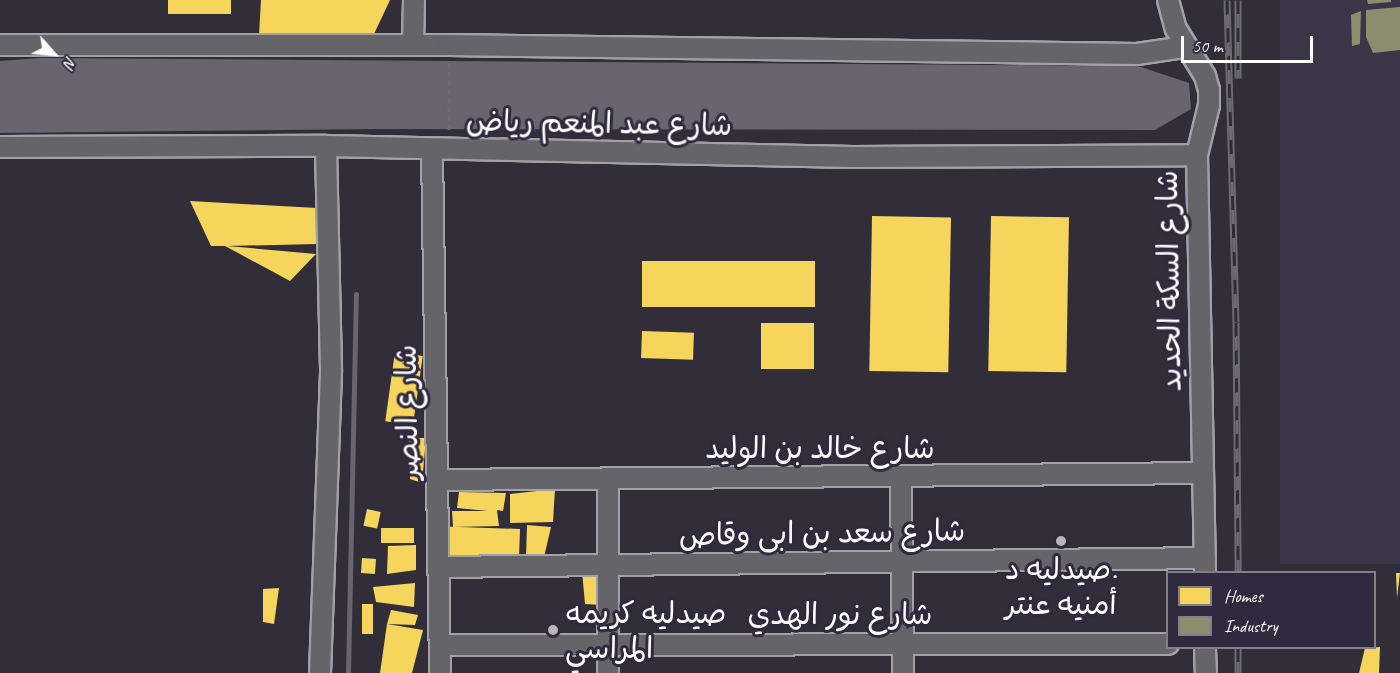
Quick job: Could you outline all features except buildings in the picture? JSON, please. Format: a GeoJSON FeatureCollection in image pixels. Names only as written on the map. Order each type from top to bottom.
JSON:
{"type":"FeatureCollection","features":[{"type":"Feature","properties":{"kind":"street"},"geometry":{"type":"LineString","coordinates":[[413,44],[414,0]]}},
{"type":"Feature","properties":{"kind":"street","name":"شارع السكة الحديد"},"geometry":{"type":"LineString","coordinates":[[1168,0],[1185,47],[1204,76],[1209,90],[1209,105],[1197,155],[1205,565]]}},
{"type":"Feature","properties":{"kind":"street"},"geometry":{"type":"LineString","coordinates":[[0,45],[413,44],[1137,54],[1185,47]]}},
{"type":"Feature","properties":{"kind":"street"},"geometry":{"type":"LineString","coordinates":[[320,673],[331,369],[326,146]]}},
{"type":"Feature","properties":{"kind":"street","name":"شارع عبد المنعم رياض"},"geometry":{"type":"LineString","coordinates":[[0,147],[326,146],[853,158],[1197,155]]}},
{"type":"Feature","properties":{"kind":"street","name":"شارع النصر"},"geometry":{"type":"LineString","coordinates":[[440,673],[438,480],[441,150]]}},
{"type":"Feature","properties":{"kind":"street","name":"شارع خالد بن الوليد"},"geometry":{"type":"LineString","coordinates":[[438,480],[901,478],[1203,473]]}},
{"type":"Feature","properties":{"kind":"street"},"geometry":{"type":"LineString","coordinates":[[901,478],[903,673]]}},
{"type":"Feature","properties":{"kind":"street"},"geometry":{"type":"LineString","coordinates":[[608,479],[608,673]]}},
{"type":"Feature","properties":{"kind":"street","name":"شارع سعد بن ابى وقاص"},"geometry":{"type":"LineString","coordinates":[[439,567],[902,562],[1205,565]]}},
{"type":"Feature","properties":{"kind":"street","name":"شارع نور الهدي"},"geometry":{"type":"LineString","coordinates":[[440,645],[1166,644]]}},
{"type":"Feature","properties":{"kind":"street"},"geometry":{"type":"LineString","coordinates":[[1205,649],[1206,673]]}},
{"type":"Feature","properties":{"kind":"path"},"geometry":{"type":"LineString","coordinates":[[441,150],[449,45]]}},
{"type":"Feature","properties":{"kind":"shaded area"},"geometry":{"type":"Polygon","coordinates":[[[1280,0],[1400,0],[1400,564],[1280,564],[1280,0]]]}},
{"type":"Feature","properties":{"kind":"shaded area"},"geometry":{"type":"Polygon","coordinates":[[[40,58],[1138,66],[1189,83],[1191,109],[1155,130],[372,129],[0,133],[0,61],[40,58]]]}},
{"type":"Feature","properties":{"kind":"waterway"},"geometry":{"type":"LineString","coordinates":[[348,673],[356,294]]}},
{"type":"Feature","properties":{"kind":"railway"},"geometry":{"type":"LineString","coordinates":[[1227,0],[1236,322],[1238,571]]}},
{"type":"Feature","properties":{"kind":"railway"},"geometry":{"type":"LineString","coordinates":[[1238,0],[1238,78]]}},
{"type":"Feature","properties":{"kind":"railway"},"geometry":{"type":"LineString","coordinates":[[1238,649],[1238,673]]}},
{"type":"Feature","properties":{"kind":"place","name":"صيدليه د. أمنيه عنتر"},"geometry":{"type":"Point","coordinates":[1061,541]}},
{"type":"Feature","properties":{"kind":"place","name":"صيدليه كريمه المراسي"},"geometry":{"type":"Point","coordinates":[553,630]}}]}
